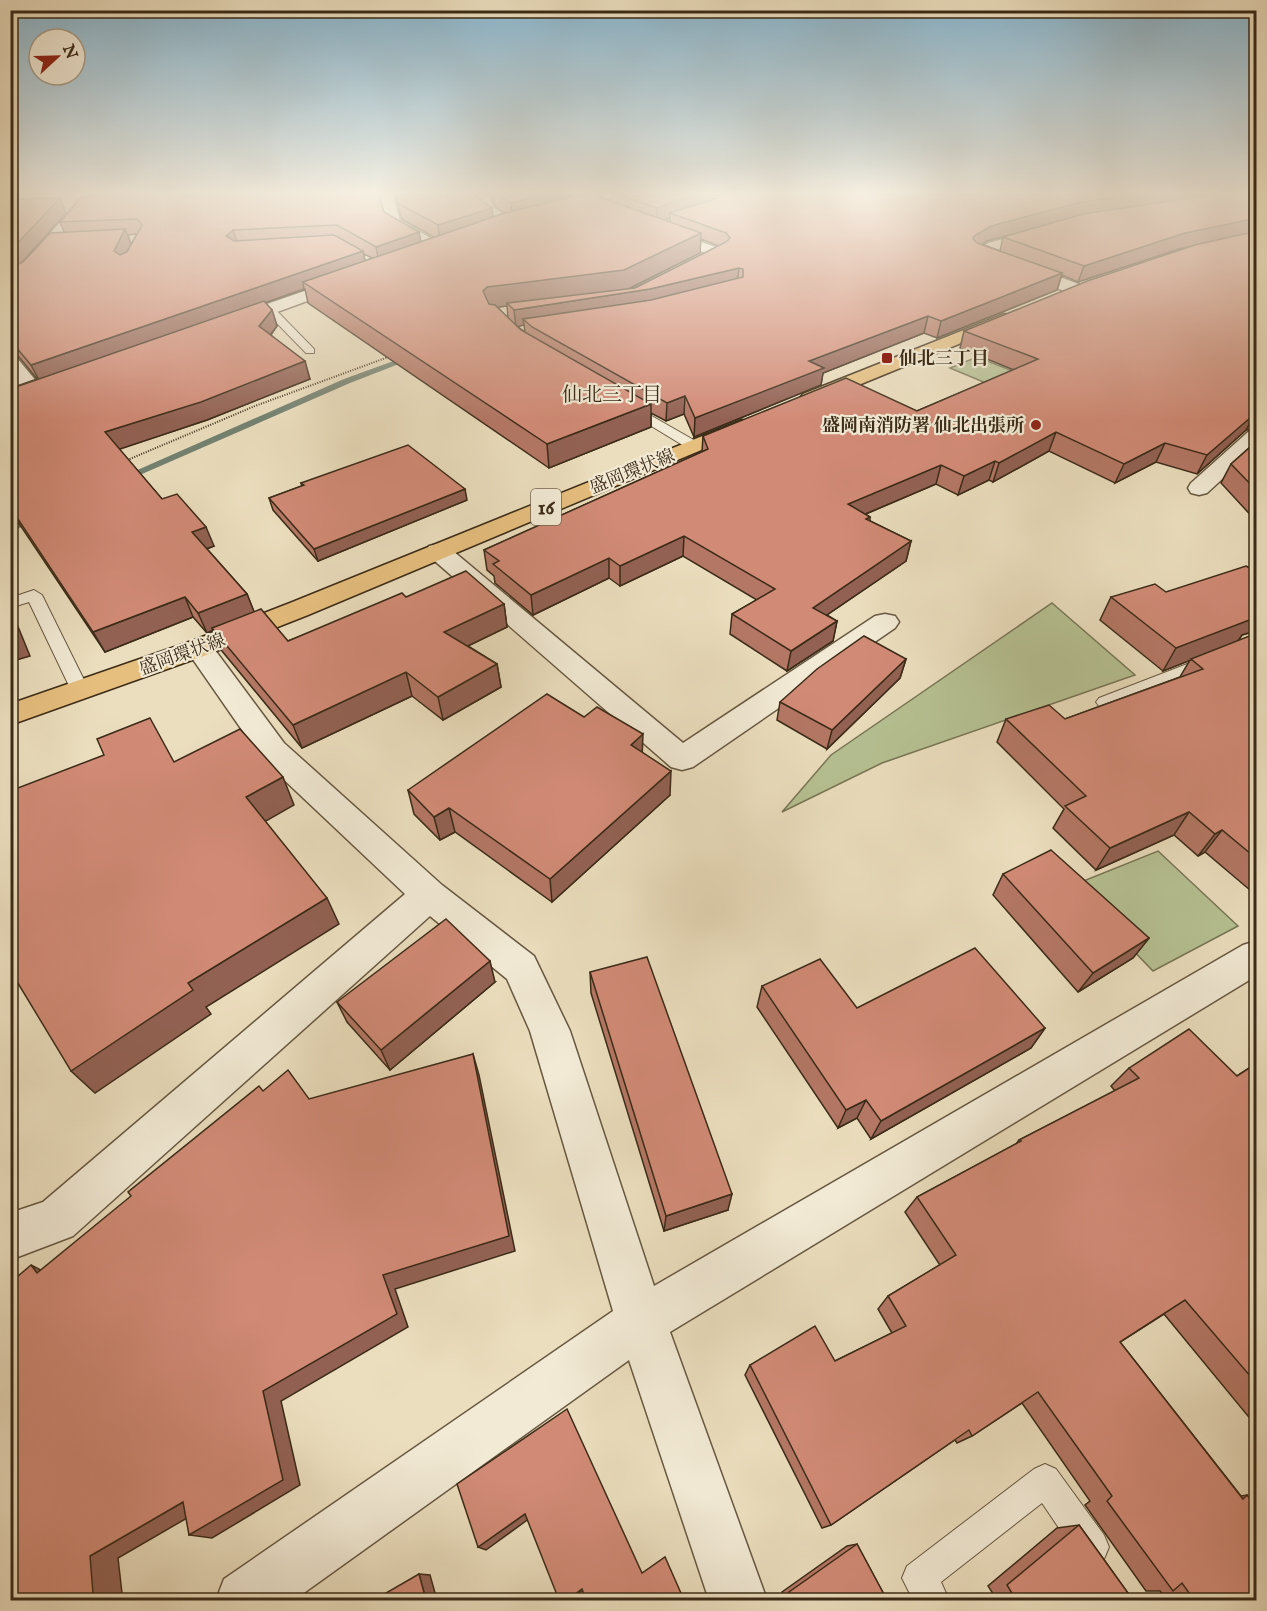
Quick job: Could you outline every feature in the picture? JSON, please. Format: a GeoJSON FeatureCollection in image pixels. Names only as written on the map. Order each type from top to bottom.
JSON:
{"type":"FeatureCollection","features":[{"type":"Feature","properties":{"kind":"main road"},"geometry":{"type":"LineString","coordinates":[[786,408],[1083,288]]}},
{"type":"Feature","properties":{"kind":"main road","name":"盛岡環状線"},"geometry":{"type":"LineString","coordinates":[[10,715],[199,648],[764,417]]}},
{"type":"Feature","properties":{"kind":"street"},"geometry":{"type":"LineString","coordinates":[[12,279],[27,270]]}},
{"type":"Feature","properties":{"kind":"street"},"geometry":{"type":"LineString","coordinates":[[669,278],[685,270]]}},
{"type":"Feature","properties":{"kind":"street"},"geometry":{"type":"LineString","coordinates":[[1030,270],[1083,288]]}},
{"type":"Feature","properties":{"kind":"street"},"geometry":{"type":"LineString","coordinates":[[214,329],[359,277]]}},
{"type":"Feature","properties":{"kind":"street"},"geometry":{"type":"LineString","coordinates":[[10,362],[34,393]]}},
{"type":"Feature","properties":{"kind":"street"},"geometry":{"type":"LineString","coordinates":[[1199,488],[1257,437]]}},
{"type":"Feature","properties":{"kind":"street"},"geometry":{"type":"LineString","coordinates":[[438,551],[682,759],[885,622]]}},
{"type":"Feature","properties":{"kind":"street"},"geometry":{"type":"LineString","coordinates":[[199,648],[273,751],[429,895],[521,968],[550,1031],[641,1321],[738,1600]]}},
{"type":"Feature","properties":{"kind":"street"},"geometry":{"type":"LineString","coordinates":[[10,1237],[57,1220],[429,895]]}},
{"type":"Feature","properties":{"kind":"street"},"geometry":{"type":"LineString","coordinates":[[245,1600],[641,1321],[1257,957]]}},
{"type":"Feature","properties":{"kind":"lane"},"geometry":{"type":"LineString","coordinates":[[269,309],[310,351]]}},
{"type":"Feature","properties":{"kind":"lane"},"geometry":{"type":"LineString","coordinates":[[620,402],[694,446]]}},
{"type":"Feature","properties":{"kind":"lane"},"geometry":{"type":"LineString","coordinates":[[10,603],[34,595],[80,690]]}},
{"type":"Feature","properties":{"kind":"lane"},"geometry":{"type":"LineString","coordinates":[[1105,702],[1221,656]]}},
{"type":"Feature","properties":{"kind":"lane"},"geometry":{"type":"LineString","coordinates":[[932,1600],[919,1578],[1045,1480],[1110,1573]]}},
{"type":"Feature","properties":{"kind":"path"},"geometry":{"type":"LineString","coordinates":[[117,465],[255,406],[399,352]]}},
{"type":"Feature","properties":{"kind":"green space"},"geometry":{"type":"Polygon","coordinates":[[[977,357],[1066,392],[1103,432],[950,368],[977,357]]]}},
{"type":"Feature","properties":{"kind":"green space"},"geometry":{"type":"Polygon","coordinates":[[[1052,603],[1135,675],[882,763],[782,812],[831,755],[1052,603]]]}},
{"type":"Feature","properties":{"kind":"green space"},"geometry":{"type":"Polygon","coordinates":[[[1158,851],[1238,926],[1153,971],[1071,886],[1158,851]]]}},
{"type":"Feature","properties":{"kind":"building"},"geometry":{"type":"Polygon","coordinates":[[[10,270],[307,270],[31,365],[10,340],[10,270]]]}},
{"type":"Feature","properties":{"kind":"building"},"geometry":{"type":"Polygon","coordinates":[[[338,270],[623,270],[487,287],[483,291],[489,304],[495,305],[521,330],[651,404],[547,444],[303,282],[338,270]]]}},
{"type":"Feature","properties":{"kind":"building"},"geometry":{"type":"Polygon","coordinates":[[[670,270],[730,270],[650,289],[514,310],[507,303],[635,288],[670,270]]]}},
{"type":"Feature","properties":{"kind":"building"},"geometry":{"type":"Polygon","coordinates":[[[743,270],[1054,270],[1062,273],[941,321],[928,316],[809,361],[824,368],[695,418],[685,396],[667,403],[532,327],[523,319],[651,300],[743,277],[743,270]]]}},
{"type":"Feature","properties":{"kind":"building"},"geometry":{"type":"Polygon","coordinates":[[[1119,270],[1257,270],[1257,412],[1207,455],[1165,443],[1124,464],[1056,432],[999,463],[995,461],[964,476],[941,465],[848,504],[870,517],[866,519],[911,541],[813,608],[837,621],[791,651],[732,614],[775,589],[684,536],[620,566],[609,558],[531,595],[493,564],[499,561],[484,550],[708,449],[703,436],[846,378],[917,411],[1038,359],[964,331],[1119,270]]]}},
{"type":"Feature","properties":{"kind":"building"},"geometry":{"type":"Polygon","coordinates":[[[264,301],[272,310],[259,326],[305,361],[201,402],[105,432],[162,499],[177,494],[206,527],[192,532],[247,594],[198,613],[185,597],[93,632],[10,507],[10,389],[264,301]]]}},
{"type":"Feature","properties":{"kind":"building"},"geometry":{"type":"Polygon","coordinates":[[[1257,441],[1257,491],[1231,464],[1257,441]]]}},
{"type":"Feature","properties":{"kind":"building"},"geometry":{"type":"Polygon","coordinates":[[[408,445],[465,489],[314,549],[269,498],[304,485],[301,483],[408,445]]]}},
{"type":"Feature","properties":{"kind":"building"},"geometry":{"type":"Polygon","coordinates":[[[1246,566],[1257,572],[1257,613],[1252,619],[1176,648],[1111,597],[1155,584],[1166,592],[1246,566]]]}},
{"type":"Feature","properties":{"kind":"building"},"geometry":{"type":"Polygon","coordinates":[[[466,571],[504,604],[444,632],[497,664],[438,697],[406,672],[293,725],[212,628],[261,609],[288,641],[402,593],[406,597],[466,571]]]}},
{"type":"Feature","properties":{"kind":"building"},"geometry":{"type":"Polygon","coordinates":[[[10,619],[17,636],[10,638],[10,619]]]}},
{"type":"Feature","properties":{"kind":"building"},"geometry":{"type":"Polygon","coordinates":[[[1257,633],[1257,859],[1222,830],[1215,834],[1189,812],[1110,848],[1065,806],[1086,796],[1006,719],[1049,705],[1065,719],[1203,669],[1191,659],[1257,633]]]}},
{"type":"Feature","properties":{"kind":"building"},"geometry":{"type":"Polygon","coordinates":[[[864,636],[906,659],[832,730],[780,702],[817,669],[864,636]]]}},
{"type":"Feature","properties":{"kind":"building"},"geometry":{"type":"Polygon","coordinates":[[[547,694],[584,717],[597,707],[643,734],[631,745],[671,771],[550,879],[449,808],[434,817],[408,790],[547,694]]]}},
{"type":"Feature","properties":{"kind":"building"},"geometry":{"type":"Polygon","coordinates":[[[150,718],[174,762],[240,729],[283,777],[246,797],[327,898],[188,983],[193,990],[71,1071],[10,970],[10,791],[104,755],[97,739],[150,718]]]}},
{"type":"Feature","properties":{"kind":"building"},"geometry":{"type":"Polygon","coordinates":[[[1051,850],[1149,938],[1093,973],[1003,874],[1051,850]]]}},
{"type":"Feature","properties":{"kind":"building"},"geometry":{"type":"Polygon","coordinates":[[[446,919],[490,961],[381,1050],[337,1002],[446,919]]]}},
{"type":"Feature","properties":{"kind":"building"},"geometry":{"type":"Polygon","coordinates":[[[975,948],[1045,1028],[881,1121],[866,1100],[846,1110],[762,986],[820,959],[857,1008],[975,948]]]}},
{"type":"Feature","properties":{"kind":"building"},"geometry":{"type":"Polygon","coordinates":[[[647,957],[732,1194],[666,1216],[590,972],[647,957]]]}},
{"type":"Feature","properties":{"kind":"building"},"geometry":{"type":"Polygon","coordinates":[[[1189,1029],[1237,1076],[1257,1063],[1257,1384],[1185,1300],[1120,1342],[1243,1499],[1247,1495],[1257,1508],[1257,1600],[1194,1600],[1182,1583],[1173,1591],[1107,1501],[1112,1496],[1038,1392],[972,1436],[969,1430],[831,1525],[750,1365],[815,1326],[835,1361],[906,1326],[888,1296],[956,1255],[917,1197],[1021,1141],[1019,1140],[1139,1078],[1129,1068],[1189,1029]]]}},
{"type":"Feature","properties":{"kind":"building"},"geometry":{"type":"Polygon","coordinates":[[[473,1054],[509,1236],[383,1275],[397,1314],[263,1391],[283,1480],[189,1535],[183,1502],[90,1556],[93,1593],[80,1600],[10,1600],[10,1283],[31,1265],[37,1273],[131,1196],[128,1192],[259,1086],[263,1091],[288,1070],[309,1099],[473,1054]]]}},
{"type":"Feature","properties":{"kind":"building"},"geometry":{"type":"Polygon","coordinates":[[[567,1409],[642,1573],[665,1557],[684,1600],[586,1600],[582,1589],[567,1600],[559,1600],[525,1514],[478,1547],[457,1484],[567,1409]]]}},
{"type":"Feature","properties":{"kind":"building"},"geometry":{"type":"Polygon","coordinates":[[[1079,1525],[1133,1600],[1016,1600],[1007,1585],[1079,1525]]]}},
{"type":"Feature","properties":{"kind":"building"},"geometry":{"type":"Polygon","coordinates":[[[857,1544],[887,1600],[793,1600],[789,1592],[857,1544]]]}},
{"type":"Feature","properties":{"kind":"building"},"geometry":{"type":"Polygon","coordinates":[[[419,1574],[426,1600],[374,1600],[419,1574]]]}},
{"type":"Feature","properties":{"kind":"waterway"},"geometry":{"type":"LineString","coordinates":[[122,479],[347,381],[413,357]]}},
{"type":"Feature","properties":{"kind":"waterway"},"geometry":{"type":"LineString","coordinates":[[10,529],[37,517]]}},
{"type":"Feature","properties":{"kind":"place","name":"仙北三丁目"},"geometry":{"type":"Point","coordinates":[887,358]}},
{"type":"Feature","properties":{"kind":"place","name":"盛岡南消防署 仙北出張所"},"geometry":{"type":"Point","coordinates":[1036,425]}},
{"type":"Feature","properties":{"kind":"district","name":"仙北三丁目"},"geometry":{"type":"Point","coordinates":[612,394]}}]}
